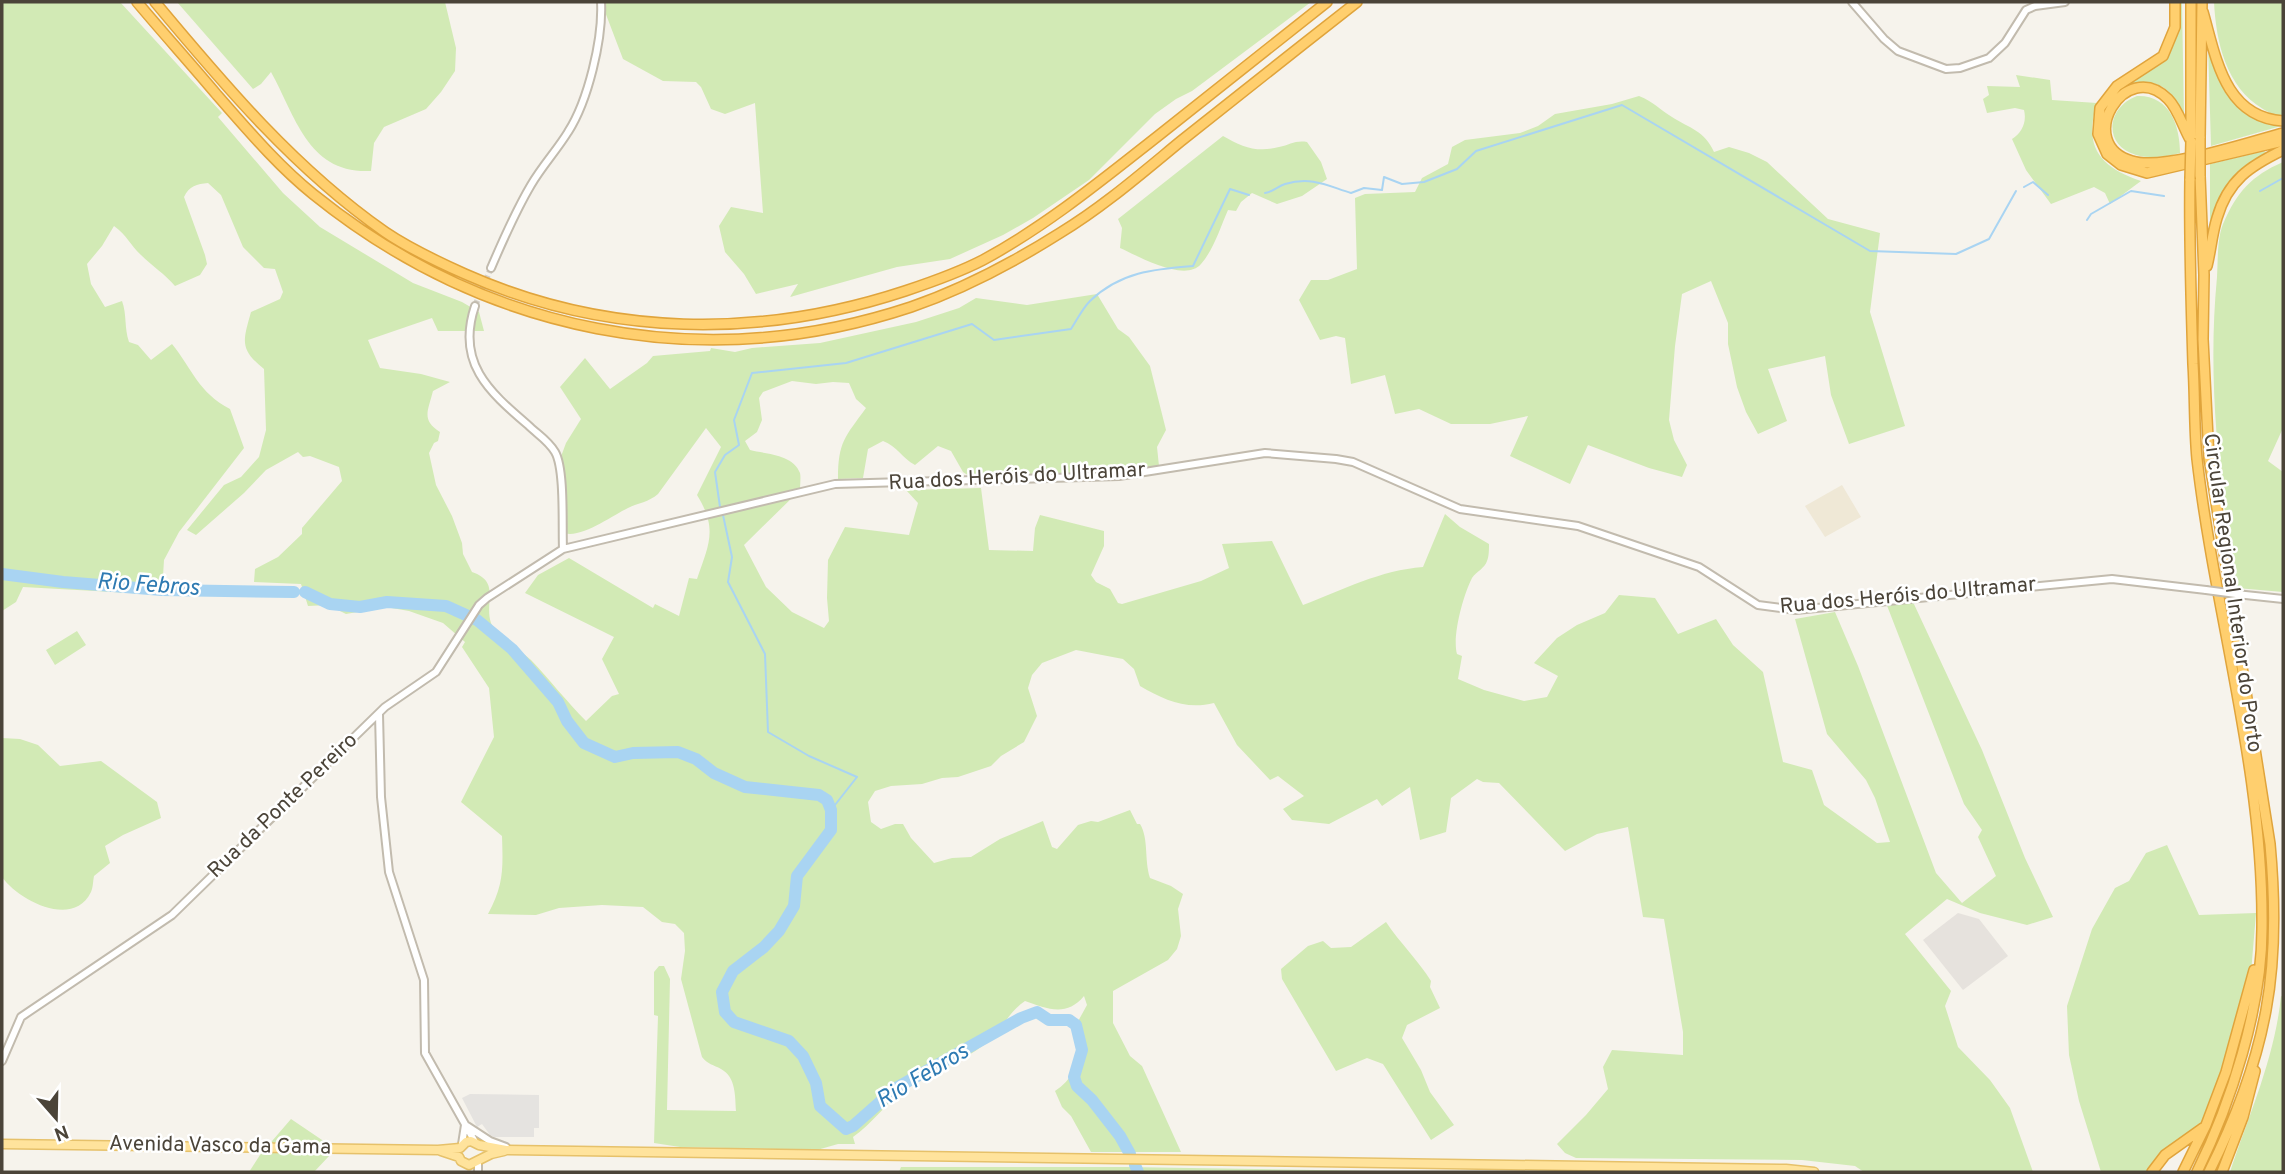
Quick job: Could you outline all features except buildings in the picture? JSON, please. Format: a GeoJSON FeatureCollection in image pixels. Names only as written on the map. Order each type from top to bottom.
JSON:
{"type":"FeatureCollection","features":[{"type":"Feature","properties":{"kind":"highway"},"geometry":{"type":"LineString","coordinates":[[137,2],[263,148],[310,192],[374,239],[457,285],[555,320],[648,337],[697,340],[798,333],[869,318],[910,307],[985,275],[1062,232],[1106,201],[1357,2]]}},
{"type":"Feature","properties":{"kind":"highway"},"geometry":{"type":"LineString","coordinates":[[155,2],[262,127],[329,189],[387,233],[433,260],[527,298],[564,309],[604,316],[685,324],[795,319],[847,309],[940,279],[978,262],[1015,242],[1099,183],[1327,2]]}},
{"type":"Feature","properties":{"kind":"highway"},"geometry":{"type":"LineString","coordinates":[[2175,2],[2175,27],[2163,56],[2117,86],[2100,108],[2098,134],[2107,154],[2121,165],[2147,173],[2283,142]]}},
{"type":"Feature","properties":{"kind":"highway","name":"Circular Regional Interior do Porto"},"geometry":{"type":"LineString","coordinates":[[2191,2],[2195,140],[2191,309],[2197,457],[2247,762],[2258,844],[2262,931],[2255,997],[2237,1073],[2197,1172]]}},
{"type":"Feature","properties":{"kind":"highway"},"geometry":{"type":"LineString","coordinates":[[2203,7],[2217,62],[2229,90],[2252,111],[2283,121]]}},
{"type":"Feature","properties":{"kind":"highway","name":"Circular Regional Interior do Porto"},"geometry":{"type":"LineString","coordinates":[[2195,140],[2203,7]]}},
{"type":"Feature","properties":{"kind":"highway"},"geometry":{"type":"LineString","coordinates":[[2195,140],[2167,98],[2157,91],[2144,88],[2128,91],[2116,99],[2107,113],[2107,136],[2113,149],[2132,162],[2148,164],[2169,162],[2283,133]]}},
{"type":"Feature","properties":{"kind":"highway"},"geometry":{"type":"LineString","coordinates":[[2204,275],[2224,197],[2241,175],[2255,164],[2283,150]]}},
{"type":"Feature","properties":{"kind":"highway","name":"Circular Regional Interior do Porto"},"geometry":{"type":"LineString","coordinates":[[2195,177],[2204,275],[2203,339],[2209,458],[2270,844],[2274,886],[2266,1010],[2248,1078],[2209,1172]]}},
{"type":"Feature","properties":{"kind":"highway"},"geometry":{"type":"LineString","coordinates":[[2183,1172],[2206,1125],[2227,1072],[2252,972],[2259,962]]}},
{"type":"Feature","properties":{"kind":"highway"},"geometry":{"type":"LineString","coordinates":[[2222,1172],[2243,1117],[2267,1026],[2266,1010]]}},
{"type":"Feature","properties":{"kind":"highway"},"geometry":{"type":"LineString","coordinates":[[2152,1172],[2165,1155],[2206,1125]]}},
{"type":"Feature","properties":{"kind":"main road","name":"Avenida Vasco da Gama"},"geometry":{"type":"LineString","coordinates":[[2,1143],[438,1150],[460,1149],[477,1144],[510,1151],[1786,1169],[1813,1172]]}},
{"type":"Feature","properties":{"kind":"main road"},"geometry":{"type":"LineString","coordinates":[[476,1166],[482,1154],[477,1144]]}},
{"type":"Feature","properties":{"kind":"main road","name":"Avenida Vasco da Gama"},"geometry":{"type":"LineString","coordinates":[[460,1149],[461,1161],[476,1166],[510,1151]]}},
{"type":"Feature","properties":{"kind":"street"},"geometry":{"type":"LineString","coordinates":[[491,268],[504,236],[532,184],[570,130],[595,55],[601,2]]}},
{"type":"Feature","properties":{"kind":"street"},"geometry":{"type":"LineString","coordinates":[[1852,2],[1898,51],[1940,69],[1960,68],[1989,58],[2005,43],[2025,10],[2065,2]]}},
{"type":"Feature","properties":{"kind":"street"},"geometry":{"type":"LineString","coordinates":[[475,306],[469,324],[468,347],[482,379],[520,419],[548,442],[559,462],[563,549]]}},
{"type":"Feature","properties":{"kind":"street","name":"Rua dos Heróis do Ultramar"},"geometry":{"type":"LineString","coordinates":[[563,549],[835,484],[1119,476],[1265,453],[1336,458],[1353,462],[1460,509],[1578,526],[1699,567],[1758,605],[1766,607],[1810,608],[2112,579],[2283,599]]}},
{"type":"Feature","properties":{"kind":"street","name":"Rua da Ponte Pereiro"},"geometry":{"type":"LineString","coordinates":[[2,1061],[21,1017],[172,915],[379,713],[441,667],[471,618],[487,598],[563,549]]}},
{"type":"Feature","properties":{"kind":"street"},"geometry":{"type":"LineString","coordinates":[[379,713],[380,772],[388,872],[424,981],[425,1053],[477,1144]]}},
{"type":"Feature","properties":{"kind":"street"},"geometry":{"type":"LineString","coordinates":[[460,1149],[465,1125]]}},
{"type":"Feature","properties":{"kind":"street"},"geometry":{"type":"LineString","coordinates":[[465,1125],[510,1151]]}},
{"type":"Feature","properties":{"kind":"shaded area"},"geometry":{"type":"Polygon","coordinates":[[[1842,485],[1861,517],[1825,537],[1805,506],[1842,485]]]}},
{"type":"Feature","properties":{"kind":"shaded area"},"geometry":{"type":"Polygon","coordinates":[[[1958,913],[1979,919],[2008,956],[1963,990],[1923,940],[1958,913]]]}},
{"type":"Feature","properties":{"kind":"shaded area"},"geometry":{"type":"Polygon","coordinates":[[[470,1094],[539,1095],[539,1128],[534,1128],[534,1137],[494,1137],[482,1124],[477,1127],[462,1098],[470,1094]]]}},
{"type":"Feature","properties":{"kind":"green space"},"geometry":{"type":"Polygon","coordinates":[[[2,2],[120,2],[222,113],[218,117],[283,193],[320,227],[413,283],[462,302],[479,312],[484,331],[438,331],[432,318],[368,340],[380,368],[421,374],[450,382],[433,391],[428,419],[440,432],[438,441],[429,453],[436,485],[452,516],[463,554],[472,572],[481,576],[489,587],[489,615],[494,629],[531,660],[586,721],[612,696],[619,694],[602,659],[614,637],[525,593],[538,575],[569,558],[653,608],[655,604],[679,616],[689,578],[697,579],[708,546],[708,518],[697,495],[721,447],[706,428],[655,497],[586,530],[568,534],[561,532],[556,470],[566,443],[581,419],[560,387],[585,358],[610,389],[653,356],[710,351],[711,348],[735,352],[752,348],[820,343],[916,322],[959,308],[976,298],[1027,305],[1097,294],[1118,329],[1129,337],[1150,366],[1166,430],[1157,447],[1159,466],[1092,473],[972,478],[963,472],[951,451],[938,446],[915,465],[883,441],[868,449],[863,478],[838,479],[839,456],[844,440],[866,408],[856,399],[849,383],[816,384],[792,381],[763,392],[759,398],[762,420],[757,432],[745,441],[750,450],[785,458],[791,462],[800,473],[800,490],[744,545],[766,587],[792,612],[824,628],[829,621],[828,560],[845,527],[909,535],[918,503],[906,490],[981,488],[989,550],[1033,551],[1035,528],[1040,515],[1104,531],[1104,546],[1091,575],[1096,582],[1110,589],[1118,603],[1122,604],[1201,581],[1229,568],[1222,544],[1272,541],[1303,605],[1377,576],[1423,567],[1445,514],[1460,527],[1489,544],[1487,561],[1472,578],[1459,616],[1456,646],[1457,654],[1462,656],[1458,679],[1484,690],[1524,701],[1547,697],[1558,676],[1534,663],[1557,638],[1577,625],[1605,613],[1619,595],[1655,598],[1678,634],[1716,619],[1733,645],[1763,672],[1783,762],[1812,770],[1824,805],[1877,843],[1890,842],[1866,780],[1827,734],[1795,619],[1835,612],[1936,873],[1962,903],[1996,876],[1978,837],[1982,830],[1964,804],[1886,603],[1913,602],[1982,750],[2025,858],[2053,917],[2027,925],[1980,913],[1947,899],[1905,934],[1951,991],[1945,1006],[1958,1047],[1990,1080],[2010,1108],[2033,1172],[1864,1172],[1855,1166],[1802,1160],[1576,1158],[1565,1153],[1557,1144],[1608,1089],[1603,1067],[1612,1050],[1683,1055],[1683,1032],[1664,919],[1643,917],[1628,827],[1597,834],[1565,851],[1499,783],[1477,779],[1451,798],[1446,832],[1420,840],[1410,787],[1382,806],[1377,799],[1329,824],[1292,820],[1283,809],[1304,796],[1278,776],[1270,780],[1237,745],[1214,703],[1185,704],[1158,696],[1140,686],[1134,669],[1123,659],[1076,650],[1042,663],[1032,675],[1028,688],[1037,716],[1024,742],[1001,756],[991,766],[958,777],[922,784],[891,786],[875,791],[868,802],[871,822],[881,829],[903,824],[911,838],[934,863],[971,857],[1000,839],[1043,821],[1052,847],[1057,849],[1078,825],[1098,822],[1130,810],[1143,830],[1150,878],[1183,894],[1178,909],[1181,936],[1177,949],[1168,960],[1113,991],[1113,1023],[1130,1056],[1142,1066],[1181,1152],[1091,1152],[1071,1116],[1062,1107],[1055,1091],[1069,1078],[1078,1062],[1080,1044],[1076,1025],[1087,1005],[1084,996],[1071,1007],[1064,1009],[1025,1001],[985,1044],[905,1089],[853,1137],[855,1144],[838,1144],[817,1150],[680,1147],[654,1143],[658,1016],[654,1015],[654,972],[659,966],[664,966],[670,979],[667,1110],[736,1111],[734,1087],[730,1077],[702,1057],[681,979],[685,951],[684,933],[675,924],[662,922],[643,907],[602,905],[559,908],[536,915],[488,914],[501,876],[502,836],[461,802],[494,737],[489,688],[462,647],[465,642],[443,623],[409,611],[386,607],[346,614],[328,605],[308,606],[301,584],[254,582],[255,569],[278,557],[302,534],[302,528],[342,481],[339,467],[310,456],[303,457],[298,452],[266,470],[196,535],[187,530],[224,485],[241,477],[259,457],[266,430],[264,369],[247,350],[246,330],[251,312],[280,299],[283,292],[275,269],[264,268],[243,247],[221,195],[208,183],[194,186],[184,197],[207,264],[200,275],[175,286],[114,226],[87,264],[91,284],[105,307],[122,301],[129,342],[138,345],[151,360],[172,344],[203,388],[230,409],[244,448],[179,532],[164,560],[163,576],[149,594],[23,587],[16,602],[2,611],[2,2]]]}},
{"type":"Feature","properties":{"kind":"green space"},"geometry":{"type":"Polygon","coordinates":[[[177,2],[445,2],[456,48],[455,71],[426,109],[384,127],[374,143],[371,171],[350,169],[332,163],[318,153],[307,140],[271,72],[253,89],[177,2]]]}},
{"type":"Feature","properties":{"kind":"green space"},"geometry":{"type":"Polygon","coordinates":[[[590,2],[1311,2],[1192,91],[1155,114],[1089,180],[1003,235],[950,259],[897,267],[790,297],[798,284],[756,294],[744,274],[725,252],[719,226],[731,207],[763,213],[755,103],[725,114],[711,109],[696,82],[663,81],[623,59],[602,4],[590,2]]]}},
{"type":"Feature","properties":{"kind":"green space"},"geometry":{"type":"Polygon","coordinates":[[[2179,2],[2182,2],[2184,118],[2173,97],[2159,85],[2142,84],[2118,91],[2165,57],[2174,37],[2179,2]]]}},
{"type":"Feature","properties":{"kind":"green space"},"geometry":{"type":"Polygon","coordinates":[[[2214,2],[2283,2],[2283,116],[2270,113],[2250,100],[2232,76],[2225,62],[2217,32],[2214,2]]]}},
{"type":"Feature","properties":{"kind":"green space"},"geometry":{"type":"Polygon","coordinates":[[[2208,45],[2218,75],[2231,98],[2251,115],[2281,126],[2211,146],[2208,45]]]}},
{"type":"Feature","properties":{"kind":"green space"},"geometry":{"type":"Polygon","coordinates":[[[2016,75],[2050,80],[2052,100],[2097,103],[2092,132],[2098,153],[2115,169],[2141,181],[2110,204],[2105,193],[2094,187],[2051,204],[2026,170],[2012,139],[2023,127],[2024,110],[2015,108],[1987,113],[1983,99],[1989,95],[1987,86],[2020,87],[2016,75]]]}},
{"type":"Feature","properties":{"kind":"green space"},"geometry":{"type":"Polygon","coordinates":[[[1639,96],[1701,135],[1714,152],[1729,147],[1767,162],[1828,219],[1880,233],[1870,312],[1905,426],[1849,444],[1831,395],[1825,356],[1768,369],[1787,421],[1758,434],[1737,387],[1728,344],[1728,323],[1711,281],[1682,294],[1669,420],[1674,440],[1687,465],[1682,477],[1649,468],[1588,445],[1570,484],[1510,456],[1528,416],[1490,424],[1451,424],[1419,409],[1395,414],[1385,375],[1351,384],[1345,338],[1336,336],[1320,340],[1299,300],[1311,280],[1328,280],[1357,269],[1355,198],[1365,194],[1415,192],[1422,178],[1448,164],[1452,147],[1465,140],[1520,133],[1538,126],[1555,114],[1612,104],[1639,96]]]}},
{"type":"Feature","properties":{"kind":"green space"},"geometry":{"type":"Polygon","coordinates":[[[2137,96],[2148,97],[2165,106],[2175,123],[2180,153],[2158,157],[2141,156],[2125,150],[2118,143],[2113,135],[2115,117],[2119,108],[2137,96]]]}},
{"type":"Feature","properties":{"kind":"green space"},"geometry":{"type":"Polygon","coordinates":[[[1223,136],[1243,146],[1257,149],[1307,142],[1321,162],[1327,179],[1302,196],[1277,204],[1252,193],[1241,202],[1236,211],[1228,210],[1210,252],[1194,269],[1184,271],[1161,266],[1120,248],[1122,228],[1118,219],[1223,136]]]}},
{"type":"Feature","properties":{"kind":"green space"},"geometry":{"type":"Polygon","coordinates":[[[2264,151],[2266,153],[2242,170],[2227,188],[2217,211],[2210,239],[2210,164],[2264,151]]]}},
{"type":"Feature","properties":{"kind":"green space"},"geometry":{"type":"Polygon","coordinates":[[[2283,162],[2283,428],[2268,461],[2283,472],[2283,592],[2237,588],[2220,472],[2213,355],[2218,250],[2223,224],[2246,186],[2262,173],[2283,162]]]}},
{"type":"Feature","properties":{"kind":"green space"},"geometry":{"type":"Polygon","coordinates":[[[77,631],[86,645],[55,665],[46,650],[77,631]]]}},
{"type":"Feature","properties":{"kind":"green space"},"geometry":{"type":"Polygon","coordinates":[[[2,738],[20,739],[38,745],[60,766],[101,761],[157,802],[161,818],[105,846],[110,863],[94,876],[91,892],[83,903],[72,908],[59,910],[32,902],[2,877],[2,738]]]}},
{"type":"Feature","properties":{"kind":"green space"},"geometry":{"type":"Polygon","coordinates":[[[2167,845],[2199,915],[2256,913],[2251,973],[2238,1030],[2203,1127],[2162,1152],[2147,1172],[2101,1172],[2079,1101],[2069,1055],[2067,1006],[2092,929],[2115,888],[2129,881],[2146,853],[2167,845]]]}},
{"type":"Feature","properties":{"kind":"green space"},"geometry":{"type":"Polygon","coordinates":[[[1386,922],[1431,981],[1430,987],[1440,1008],[1407,1025],[1402,1038],[1421,1070],[1430,1092],[1454,1125],[1431,1140],[1383,1064],[1367,1058],[1336,1071],[1282,979],[1281,969],[1308,946],[1323,941],[1331,948],[1351,947],[1386,922]]]}},
{"type":"Feature","properties":{"kind":"green space"},"geometry":{"type":"Polygon","coordinates":[[[2281,996],[2283,1172],[2230,1172],[2267,1063],[2281,996]]]}},
{"type":"Feature","properties":{"kind":"green space"},"geometry":{"type":"Polygon","coordinates":[[[291,1119],[325,1142],[330,1155],[314,1172],[249,1172],[260,1155],[291,1119]]]}},
{"type":"Feature","properties":{"kind":"green space"},"geometry":{"type":"Polygon","coordinates":[[[901,1167],[1125,1167],[1441,1172],[899,1172],[901,1167]]]}},
{"type":"Feature","properties":{"kind":"waterway"},"geometry":{"type":"LineString","coordinates":[[1265,193],[1285,184],[1303,181],[1320,183],[1351,193],[1364,188],[1382,190],[1384,177],[1402,184],[1424,182],[1457,169],[1476,151],[1622,105],[1870,251],[1956,254],[1989,239],[2016,191]]}},
{"type":"Feature","properties":{"kind":"waterway"},"geometry":{"type":"LineString","coordinates":[[2260,191],[2283,178]]}},
{"type":"Feature","properties":{"kind":"waterway"},"geometry":{"type":"LineString","coordinates":[[2024,187],[2033,182],[2048,195]]}},
{"type":"Feature","properties":{"kind":"waterway"},"geometry":{"type":"LineString","coordinates":[[720,507],[715,472],[725,455],[739,445],[734,420],[752,373],[846,363],[972,324],[994,340],[1071,329],[1090,301],[1113,284],[1151,271],[1193,266],[1230,189],[1249,195]]}},
{"type":"Feature","properties":{"kind":"waterway"},"geometry":{"type":"LineString","coordinates":[[2087,220],[2091,214],[2131,191],[2164,196]]}},
{"type":"Feature","properties":{"kind":"waterway"},"geometry":{"type":"LineString","coordinates":[[723,515],[732,557],[728,582],[765,654],[768,732],[809,756],[857,777],[831,810]]}},
{"type":"Feature","properties":{"kind":"waterway","name":"Rio Febros"},"geometry":{"type":"LineString","coordinates":[[2,574],[162,590],[294,592]]}},
{"type":"Feature","properties":{"kind":"waterway","name":"Rio Febros"},"geometry":{"type":"LineString","coordinates":[[305,592],[330,604],[360,607],[387,602],[446,606],[477,620],[512,649],[558,702],[567,721],[584,743],[615,757],[633,753],[678,752],[696,759],[714,773],[745,787],[819,795],[827,800],[831,810],[831,830],[797,876],[794,906],[779,931],[764,947],[733,971],[722,992],[725,1012],[734,1022],[789,1041],[803,1056],[816,1083],[820,1106],[846,1129],[853,1126],[896,1088],[1021,1018],[1037,1012],[1049,1020],[1069,1020],[1076,1025],[1082,1050],[1074,1077],[1077,1086],[1092,1100],[1120,1136],[1130,1154]]}},
{"type":"Feature","properties":{"kind":"waterway","name":"Rio Febros"},"geometry":{"type":"LineString","coordinates":[[1135,1165],[1138,1172]]}},
{"type":"Feature","properties":{"kind":"tunnel"},"geometry":{"type":"LineString","coordinates":[[475,306],[491,268]]}}]}
